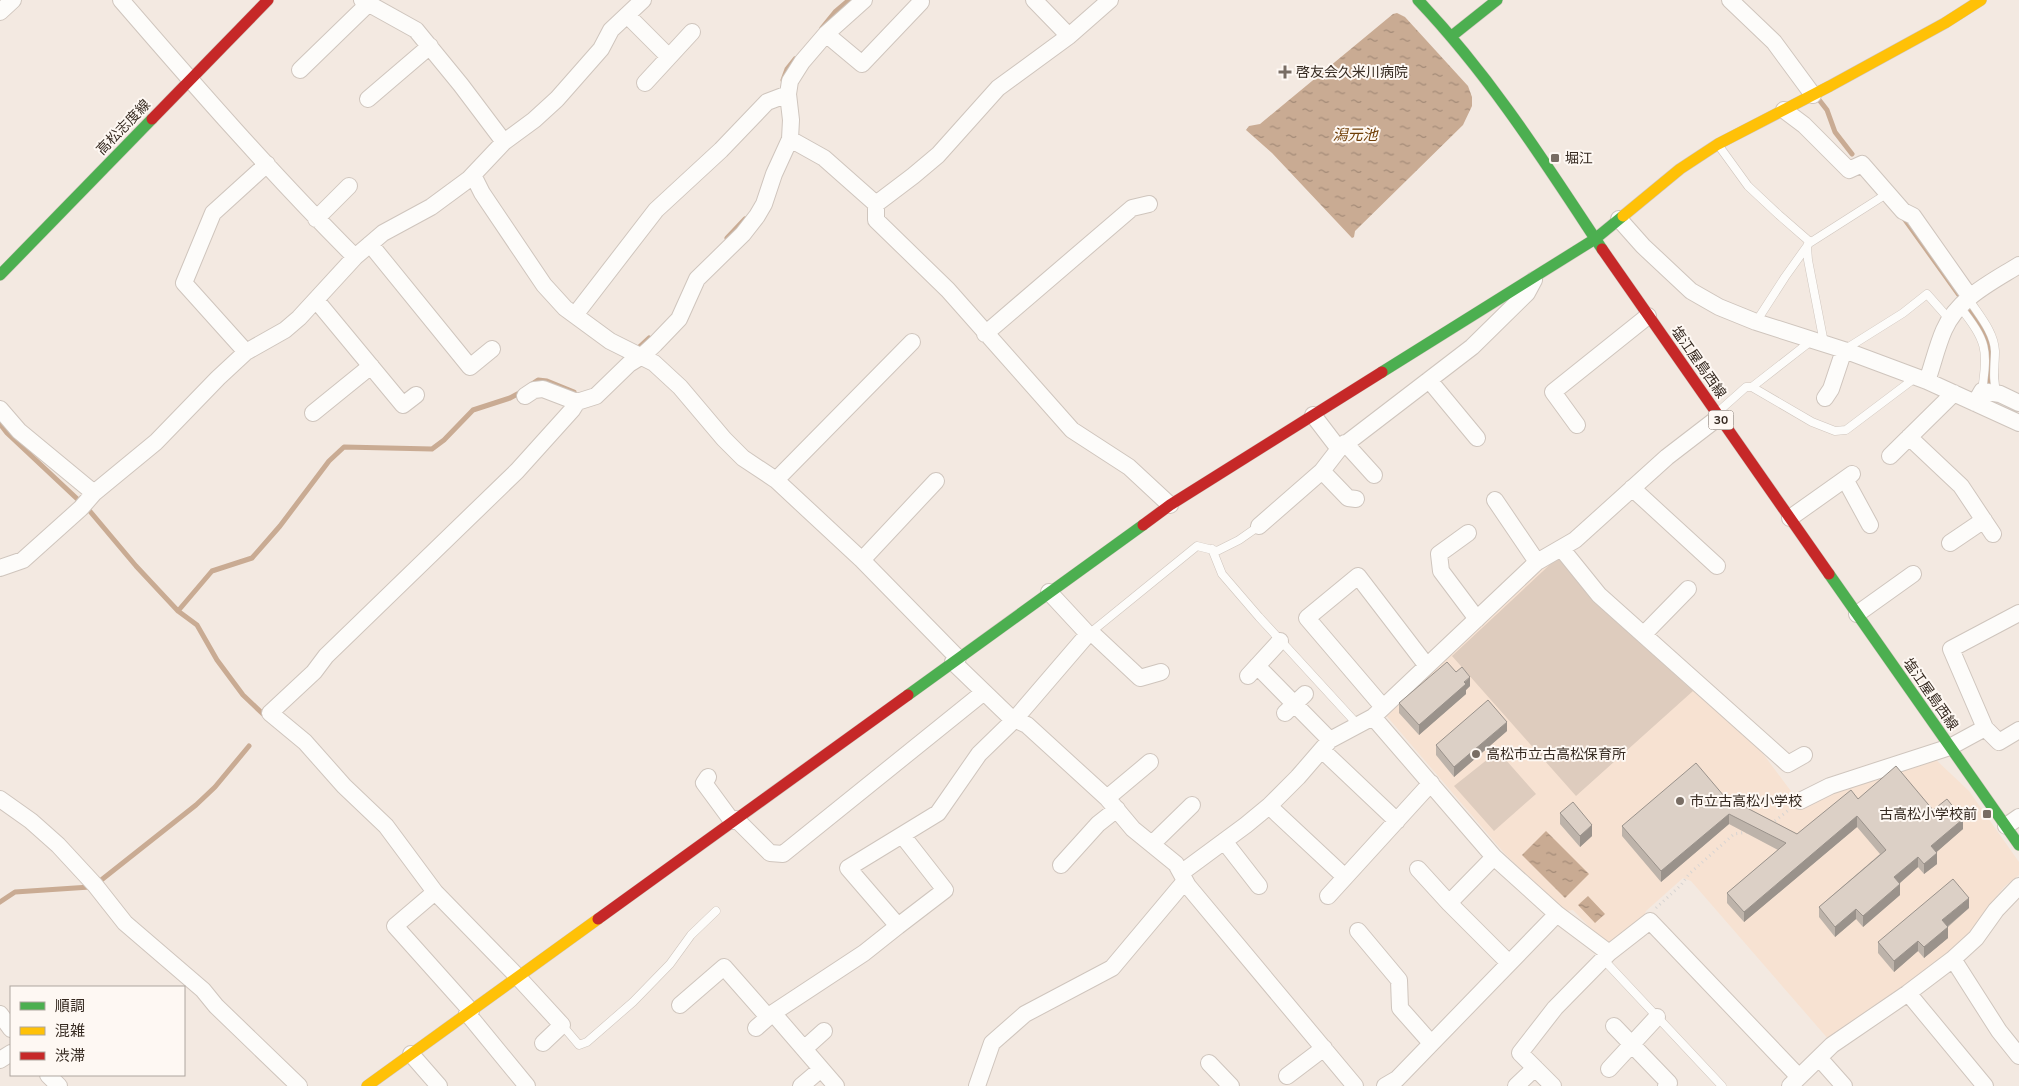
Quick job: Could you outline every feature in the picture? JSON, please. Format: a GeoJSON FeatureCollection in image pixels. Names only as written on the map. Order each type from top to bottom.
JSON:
{"type":"FeatureCollection","features":[{"type":"Feature","properties":{"kind":"street"},"geometry":{"type":"LineString","coordinates":[[0,12],[13,0]]}},
{"type":"Feature","properties":{"kind":"street"},"geometry":{"type":"LineString","coordinates":[[121,0],[190,80],[316,219],[355,257]]}},
{"type":"Feature","properties":{"kind":"street","name":"高松志度線"},"geometry":{"type":"LineString","coordinates":[[0,276],[268,0]]}},
{"type":"Feature","properties":{"kind":"street"},"geometry":{"type":"LineString","coordinates":[[0,568],[23,560],[87,501],[156,442],[246,352],[285,330],[316,300],[355,257],[383,233],[432,207],[473,175],[504,142],[534,120],[557,99],[601,49],[611,30],[643,0]]}},
{"type":"Feature","properties":{"kind":"street"},"geometry":{"type":"LineString","coordinates":[[525,396],[534,390],[543,389],[577,402],[596,396],[629,364],[635,354],[679,319],[697,278],[743,234],[757,216],[790,139],[791,120],[788,94],[790,81],[802,62],[826,34],[864,0]]}},
{"type":"Feature","properties":{"kind":"street"},"geometry":{"type":"LineString","coordinates":[[1034,0],[1069,36]]}},
{"type":"Feature","properties":{"kind":"street"},"geometry":{"type":"LineString","coordinates":[[876,204],[938,155],[998,88],[1069,36],[1110,0]]}},
{"type":"Feature","properties":{"kind":"street","name":"塩江屋島西線"},"geometry":{"type":"LineString","coordinates":[[1418,0],[1452,35],[1512,110],[1594,239],[1857,614],[1950,746],[2012,822],[2019,845]]}},
{"type":"Feature","properties":{"kind":"street"},"geometry":{"type":"LineString","coordinates":[[1452,35],[1497,0]]}},
{"type":"Feature","properties":{"kind":"street"},"geometry":{"type":"LineString","coordinates":[[1730,0],[1774,42],[1813,95]]}},
{"type":"Feature","properties":{"kind":"street"},"geometry":{"type":"LineString","coordinates":[[367,1086],[1170,504],[1594,239],[1680,169],[1718,144],[1813,95],[1981,0]]}},
{"type":"Feature","properties":{"kind":"street"},"geometry":{"type":"LineString","coordinates":[[826,34],[862,64],[921,1]]}},
{"type":"Feature","properties":{"kind":"street"},"geometry":{"type":"LineString","coordinates":[[300,70],[365,2],[416,30],[504,142]]}},
{"type":"Feature","properties":{"kind":"street"},"geometry":{"type":"LineString","coordinates":[[627,15],[669,57]]}},
{"type":"Feature","properties":{"kind":"street"},"geometry":{"type":"LineString","coordinates":[[645,83],[692,32]]}},
{"type":"Feature","properties":{"kind":"street"},"geometry":{"type":"LineString","coordinates":[[368,99],[430,46]]}},
{"type":"Feature","properties":{"kind":"street"},"geometry":{"type":"LineString","coordinates":[[575,315],[656,210],[721,150],[767,102],[788,94]]}},
{"type":"Feature","properties":{"kind":"street"},"geometry":{"type":"LineString","coordinates":[[1784,110],[1804,125],[1849,170],[1862,164],[1903,211],[1913,216],[1962,306]]}},
{"type":"Feature","properties":{"kind":"street"},"geometry":{"type":"LineString","coordinates":[[790,139],[824,158],[876,204],[876,220],[948,290],[1072,430],[1129,467],[1170,504]]}},
{"type":"Feature","properties":{"kind":"street"},"geometry":{"type":"LineString","coordinates":[[246,352],[184,283],[213,213],[267,164]]}},
{"type":"Feature","properties":{"kind":"street"},"geometry":{"type":"LineString","coordinates":[[473,175],[482,194],[544,285],[565,308],[610,341],[654,363],[680,387],[724,439],[743,458],[776,480],[862,560],[984,692],[1015,719],[1027,725],[1112,803],[1133,829],[1176,864],[1183,877],[1355,1086]]}},
{"type":"Feature","properties":{"kind":"street"},"geometry":{"type":"LineString","coordinates":[[316,219],[349,186]]}},
{"type":"Feature","properties":{"kind":"street"},"geometry":{"type":"LineString","coordinates":[[985,334],[1132,208],[1149,204]]}},
{"type":"Feature","properties":{"kind":"street"},"geometry":{"type":"LineString","coordinates":[[1619,219],[1643,246],[1691,291],[1719,307],[1756,322],[1844,350],[1954,393],[1985,395],[2019,403]]}},
{"type":"Feature","properties":{"kind":"street"},"geometry":{"type":"LineString","coordinates":[[370,244],[470,367],[492,349]]}},
{"type":"Feature","properties":{"kind":"street"},"geometry":{"type":"LineString","coordinates":[[1922,379],[1945,328],[1962,306],[2019,265]]}},
{"type":"Feature","properties":{"kind":"street"},"geometry":{"type":"LineString","coordinates":[[1259,526],[1322,471],[1342,446],[1472,348],[1527,293],[1536,276]]}},
{"type":"Feature","properties":{"kind":"street"},"geometry":{"type":"LineString","coordinates":[[316,300],[403,405],[416,395]]}},
{"type":"Feature","properties":{"kind":"street"},"geometry":{"type":"LineString","coordinates":[[1577,425],[1553,392],[1648,316]]}},
{"type":"Feature","properties":{"kind":"street"},"geometry":{"type":"LineString","coordinates":[[776,480],[912,342]]}},
{"type":"Feature","properties":{"kind":"street"},"geometry":{"type":"LineString","coordinates":[[1825,398],[1831,389],[1844,350]]}},
{"type":"Feature","properties":{"kind":"street"},"geometry":{"type":"LineString","coordinates":[[313,413],[371,366]]}},
{"type":"Feature","properties":{"kind":"street"},"geometry":{"type":"LineString","coordinates":[[1429,380],[1476,438]]}},
{"type":"Feature","properties":{"kind":"street"},"geometry":{"type":"LineString","coordinates":[[1890,456],[1954,393]]}},
{"type":"Feature","properties":{"kind":"street"},"geometry":{"type":"LineString","coordinates":[[1985,395],[2019,423]]}},
{"type":"Feature","properties":{"kind":"street"},"geometry":{"type":"LineString","coordinates":[[543,1043],[562,1025],[435,892],[386,826],[344,786],[305,742],[270,713],[314,672],[326,656],[518,471],[577,402]]}},
{"type":"Feature","properties":{"kind":"street"},"geometry":{"type":"LineString","coordinates":[[0,409],[87,501]]}},
{"type":"Feature","properties":{"kind":"street"},"geometry":{"type":"LineString","coordinates":[[1313,415],[1342,446],[1374,475]]}},
{"type":"Feature","properties":{"kind":"street"},"geometry":{"type":"LineString","coordinates":[[977,1086],[992,1043],[1025,1014],[1112,968],[1183,877],[1224,841],[1269,806],[1326,745],[1378,712],[1537,562],[1575,540],[1667,457],[1718,415]]}},
{"type":"Feature","properties":{"kind":"street"},"geometry":{"type":"LineString","coordinates":[[1909,437],[1961,486],[1988,527],[1950,543]]}},
{"type":"Feature","properties":{"kind":"street"},"geometry":{"type":"LineString","coordinates":[[1322,471],[1348,498],[1356,499]]}},
{"type":"Feature","properties":{"kind":"street"},"geometry":{"type":"LineString","coordinates":[[1790,518],[1849,476],[1870,524]]}},
{"type":"Feature","properties":{"kind":"street"},"geometry":{"type":"LineString","coordinates":[[862,560],[936,481]]}},
{"type":"Feature","properties":{"kind":"street"},"geometry":{"type":"LineString","coordinates":[[1632,488],[1717,566]]}},
{"type":"Feature","properties":{"kind":"street"},"geometry":{"type":"LineString","coordinates":[[1495,500],[1537,562]]}},
{"type":"Feature","properties":{"kind":"street"},"geometry":{"type":"LineString","coordinates":[[1468,533],[1439,554],[1441,571],[1477,619]]}},
{"type":"Feature","properties":{"kind":"street"},"geometry":{"type":"LineString","coordinates":[[1561,548],[1600,595],[1788,764],[1804,755]]}},
{"type":"Feature","properties":{"kind":"street"},"geometry":{"type":"LineString","coordinates":[[1857,614],[1913,574]]}},
{"type":"Feature","properties":{"kind":"street"},"geometry":{"type":"LineString","coordinates":[[1427,666],[1358,576],[1307,618],[1431,783],[1494,857],[1606,956]]}},
{"type":"Feature","properties":{"kind":"street"},"geometry":{"type":"LineString","coordinates":[[1644,634],[1688,589]]}},
{"type":"Feature","properties":{"kind":"street"},"geometry":{"type":"LineString","coordinates":[[1049,592],[1088,634],[1094,635],[1140,678],[1161,672]]}},
{"type":"Feature","properties":{"kind":"street"},"geometry":{"type":"LineString","coordinates":[[2019,613],[1951,649],[1985,728],[1999,742],[2019,730]]}},
{"type":"Feature","properties":{"kind":"street"},"geometry":{"type":"LineString","coordinates":[[898,926],[848,868],[938,813],[979,754],[1015,719],[1088,634]]}},
{"type":"Feature","properties":{"kind":"street"},"geometry":{"type":"LineString","coordinates":[[1280,641],[1253,671],[1295,704],[1326,745],[1397,821]]}},
{"type":"Feature","properties":{"kind":"street"},"geometry":{"type":"LineString","coordinates":[[708,776],[704,783],[734,820],[770,853],[783,854],[984,692]]}},
{"type":"Feature","properties":{"kind":"street"},"geometry":{"type":"LineString","coordinates":[[1800,801],[1830,786],[1950,746],[1985,728]]}},
{"type":"Feature","properties":{"kind":"street"},"geometry":{"type":"LineString","coordinates":[[1061,866],[1098,824],[1112,803],[1150,762]]}},
{"type":"Feature","properties":{"kind":"street"},"geometry":{"type":"LineString","coordinates":[[1328,896],[1431,783]]}},
{"type":"Feature","properties":{"kind":"street"},"geometry":{"type":"LineString","coordinates":[[0,799],[31,821],[58,844],[95,885],[125,923],[203,990],[216,1006],[299,1086]]}},
{"type":"Feature","properties":{"kind":"street"},"geometry":{"type":"LineString","coordinates":[[1152,844],[1192,805]]}},
{"type":"Feature","properties":{"kind":"street"},"geometry":{"type":"LineString","coordinates":[[1269,806],[1345,876]]}},
{"type":"Feature","properties":{"kind":"street"},"geometry":{"type":"LineString","coordinates":[[766,1020],[864,954],[945,890],[902,836]]}},
{"type":"Feature","properties":{"kind":"street"},"geometry":{"type":"LineString","coordinates":[[1224,841],[1259,886]]}},
{"type":"Feature","properties":{"kind":"street"},"geometry":{"type":"LineString","coordinates":[[1448,903],[1494,857]]}},
{"type":"Feature","properties":{"kind":"street"},"geometry":{"type":"LineString","coordinates":[[1418,869],[1448,903],[1509,963]]}},
{"type":"Feature","properties":{"kind":"street"},"geometry":{"type":"LineString","coordinates":[[1553,1086],[1520,1053],[1555,1008],[1606,956],[1650,921],[1794,1081],[1820,1059],[1832,1045],[1954,959],[1976,938],[1996,910],[2019,886]]}},
{"type":"Feature","properties":{"kind":"street"},"geometry":{"type":"LineString","coordinates":[[435,892],[395,926],[469,1012],[527,1086]]}},
{"type":"Feature","properties":{"kind":"street"},"geometry":{"type":"LineString","coordinates":[[1385,1086],[1397,1079],[1557,914]]}},
{"type":"Feature","properties":{"kind":"street"},"geometry":{"type":"LineString","coordinates":[[1358,931],[1399,980],[1400,1008],[1431,1043]]}},
{"type":"Feature","properties":{"kind":"street"},"geometry":{"type":"LineString","coordinates":[[1954,959],[1999,1031],[2019,1056]]}},
{"type":"Feature","properties":{"kind":"street"},"geometry":{"type":"LineString","coordinates":[[680,1005],[724,967],[766,1020],[804,1049],[836,1086]]}},
{"type":"Feature","properties":{"kind":"street"},"geometry":{"type":"LineString","coordinates":[[1908,993],[1985,1086]]}},
{"type":"Feature","properties":{"kind":"street"},"geometry":{"type":"LineString","coordinates":[[0,1014],[10,1028]]}},
{"type":"Feature","properties":{"kind":"street"},"geometry":{"type":"LineString","coordinates":[[1609,1069],[1657,1017]]}},
{"type":"Feature","properties":{"kind":"street"},"geometry":{"type":"LineString","coordinates":[[1614,1026],[1669,1083],[1666,1086]]}},
{"type":"Feature","properties":{"kind":"street"},"geometry":{"type":"LineString","coordinates":[[804,1049],[824,1031]]}},
{"type":"Feature","properties":{"kind":"street"},"geometry":{"type":"LineString","coordinates":[[1287,1076],[1324,1048]]}},
{"type":"Feature","properties":{"kind":"street"},"geometry":{"type":"LineString","coordinates":[[411,1054],[438,1086]]}},
{"type":"Feature","properties":{"kind":"street"},"geometry":{"type":"LineString","coordinates":[[1820,1059],[1844,1086]]}},
{"type":"Feature","properties":{"kind":"street"},"geometry":{"type":"LineString","coordinates":[[1209,1063],[1231,1086]]}},
{"type":"Feature","properties":{"kind":"street"},"geometry":{"type":"LineString","coordinates":[[1516,1086],[1535,1068]]}},
{"type":"Feature","properties":{"kind":"street"},"geometry":{"type":"LineString","coordinates":[[801,1086],[821,1069]]}},
{"type":"Feature","properties":{"kind":"street"},"geometry":{"type":"LineString","coordinates":[[49,1076],[58,1086]]}},
{"type":"Feature","properties":{"kind":"lane"},"geometry":{"type":"LineString","coordinates":[[1718,144],[1748,186],[1810,242],[1808,246],[1808,260],[1818,342],[1752,387],[1746,388],[1718,415]]}},
{"type":"Feature","properties":{"kind":"lane"},"geometry":{"type":"LineString","coordinates":[[1756,322],[1808,246],[1888,192]]}},
{"type":"Feature","properties":{"kind":"lane"},"geometry":{"type":"LineString","coordinates":[[1844,350],[1903,313],[1927,294],[1962,306],[1993,339],[1995,350],[1993,381],[1985,395]]}},
{"type":"Feature","properties":{"kind":"lane"},"geometry":{"type":"LineString","coordinates":[[1962,306],[1985,346],[1985,395]]}},
{"type":"Feature","properties":{"kind":"lane"},"geometry":{"type":"LineString","coordinates":[[1752,387],[1812,422],[1835,431],[1846,430],[1922,379]]}},
{"type":"Feature","properties":{"kind":"lane"},"geometry":{"type":"LineString","coordinates":[[1088,634],[1197,546],[1217,551],[1259,526]]}},
{"type":"Feature","properties":{"kind":"lane"},"geometry":{"type":"LineString","coordinates":[[1212,549],[1222,574],[1280,641],[1358,725]]}},
{"type":"Feature","properties":{"kind":"lane"},"geometry":{"type":"LineString","coordinates":[[562,1025],[579,1045],[587,1042],[633,1002],[670,964],[691,936],[716,912]]}},
{"type":"Feature","properties":{"kind":"lane"},"geometry":{"type":"LineString","coordinates":[[1606,956],[1657,1017],[1722,1086]]}},
{"type":"Feature","properties":{"kind":"path"},"geometry":{"type":"LineString","coordinates":[[1764,829],[1800,801]]}},
{"type":"Feature","properties":{"kind":"path"},"geometry":{"type":"LineString","coordinates":[[1650,921],[1650,914],[1704,860],[1734,834],[1749,832]]}},
{"type":"Feature","properties":{"kind":"shaded area","name":"市立古高松小学校"},"geometry":{"type":"Polygon","coordinates":[[[1558,553],[1752,739],[1802,806],[1830,793],[1933,757],[1969,791],[2019,862],[2019,875],[2004,887],[1989,906],[1971,935],[1950,955],[1829,1040],[1691,881],[1683,878],[1646,911],[1643,919],[1612,941],[1604,942],[1573,910],[1565,911],[1505,854],[1384,713],[1558,553]]]}},
{"type":"Feature","properties":{"kind":"shaded area"},"geometry":{"type":"Polygon","coordinates":[[[1558,557],[1594,601],[1693,691],[1576,796],[1452,656],[1558,557]]]}},
{"type":"Feature","properties":{"kind":"shaded area"},"geometry":{"type":"Polygon","coordinates":[[[1498,751],[1536,794],[1494,831],[1454,786],[1498,751]]]}},
{"type":"Feature","properties":{"kind":"water","name":"潟元池"},"geometry":{"type":"Polygon","coordinates":[[[1397,13],[1405,17],[1468,86],[1472,97],[1472,106],[1463,125],[1355,231],[1352,238],[1272,153],[1246,130],[1249,126],[1260,124],[1393,14],[1397,13]]]}},
{"type":"Feature","properties":{"kind":"water"},"geometry":{"type":"Polygon","coordinates":[[[1546,831],[1589,874],[1565,898],[1522,855],[1546,831]]]}},
{"type":"Feature","properties":{"kind":"water"},"geometry":{"type":"Polygon","coordinates":[[[1588,896],[1605,914],[1595,923],[1578,905],[1588,896]]]}},
{"type":"Feature","properties":{"kind":"building"},"geometry":{"type":"Polygon","coordinates":[[[1447,662],[1456,672],[1462,667],[1470,677],[1464,682],[1466,684],[1419,725],[1399,703],[1447,662]]]}},
{"type":"Feature","properties":{"kind":"building"},"geometry":{"type":"Polygon","coordinates":[[[1488,700],[1507,722],[1454,767],[1436,745],[1488,700]]]}},
{"type":"Feature","properties":{"kind":"building"},"geometry":{"type":"Polygon","coordinates":[[[1696,763],[1724,796],[1797,834],[1851,790],[1858,799],[1896,766],[1933,810],[1947,799],[1963,819],[1931,846],[1937,853],[1924,864],[1918,857],[1894,877],[1900,884],[1863,916],[1856,909],[1835,927],[1819,907],[1886,850],[1857,816],[1744,912],[1727,893],[1786,843],[1729,814],[1661,871],[1622,826],[1696,763]]]}},
{"type":"Feature","properties":{"kind":"building"},"geometry":{"type":"Polygon","coordinates":[[[1573,802],[1592,825],[1580,836],[1560,813],[1573,802]]]}},
{"type":"Feature","properties":{"kind":"building"},"geometry":{"type":"Polygon","coordinates":[[[1953,879],[1969,898],[1942,920],[1948,927],[1924,947],[1918,941],[1894,961],[1878,942],[1953,879]]]}},
{"type":"Feature","properties":{"kind":"waterway"},"geometry":{"type":"LineString","coordinates":[[822,28],[835,12],[849,0]]}},
{"type":"Feature","properties":{"kind":"waterway"},"geometry":{"type":"LineString","coordinates":[[783,80],[787,69],[795,59]]}},
{"type":"Feature","properties":{"kind":"waterway"},"geometry":{"type":"LineString","coordinates":[[1820,101],[1827,110],[1835,132],[1852,154]]}},
{"type":"Feature","properties":{"kind":"waterway"},"geometry":{"type":"LineString","coordinates":[[1903,217],[1969,309],[1987,339],[1990,349],[1990,389]]}},
{"type":"Feature","properties":{"kind":"waterway"},"geometry":{"type":"LineString","coordinates":[[727,238],[745,219]]}},
{"type":"Feature","properties":{"kind":"waterway"},"geometry":{"type":"LineString","coordinates":[[635,351],[649,338]]}},
{"type":"Feature","properties":{"kind":"waterway"},"geometry":{"type":"LineString","coordinates":[[529,386],[538,380],[547,381],[574,392]]}},
{"type":"Feature","properties":{"kind":"waterway"},"geometry":{"type":"LineString","coordinates":[[0,424],[7,433],[88,509],[136,566],[178,611],[212,571],[252,558],[280,526],[329,461],[344,447],[432,449],[444,440],[473,410],[510,398],[523,391]]}},
{"type":"Feature","properties":{"kind":"waterway"},"geometry":{"type":"LineString","coordinates":[[178,611],[197,625],[217,660],[243,695],[263,714]]}},
{"type":"Feature","properties":{"kind":"waterway"},"geometry":{"type":"LineString","coordinates":[[100,881],[196,805],[215,787],[249,746]]}},
{"type":"Feature","properties":{"kind":"waterway"},"geometry":{"type":"LineString","coordinates":[[0,902],[15,892],[90,887]]}},
{"type":"Feature","properties":{"kind":"traffic: fast"},"geometry":{"type":"LineString","coordinates":[[1418,0],[1469,59],[1516,120],[1602,249]]}},
{"type":"Feature","properties":{"kind":"traffic: fast"},"geometry":{"type":"LineString","coordinates":[[1453,35],[1497,0]]}},
{"type":"Feature","properties":{"kind":"traffic: fast"},"geometry":{"type":"LineString","coordinates":[[0,275],[152,119]]}},
{"type":"Feature","properties":{"kind":"traffic: fast"},"geometry":{"type":"LineString","coordinates":[[1382,372],[1595,239],[1623,216]]}},
{"type":"Feature","properties":{"kind":"traffic: fast"},"geometry":{"type":"LineString","coordinates":[[908,695],[1143,525]]}},
{"type":"Feature","properties":{"kind":"traffic: fast"},"geometry":{"type":"LineString","coordinates":[[1829,574],[2019,845]]}},
{"type":"Feature","properties":{"kind":"traffic: slow"},"geometry":{"type":"LineString","coordinates":[[1623,216],[1680,169],[1718,144],[1830,86],[1945,23],[1981,0]]}},
{"type":"Feature","properties":{"kind":"traffic: slow"},"geometry":{"type":"LineString","coordinates":[[367,1086],[598,919]]}},
{"type":"Feature","properties":{"kind":"traffic: jam"},"geometry":{"type":"LineString","coordinates":[[152,119],[268,0]]}},
{"type":"Feature","properties":{"kind":"traffic: jam"},"geometry":{"type":"LineString","coordinates":[[1602,249],[1829,574]]}},
{"type":"Feature","properties":{"kind":"traffic: jam"},"geometry":{"type":"LineString","coordinates":[[1143,525],[1170,505],[1382,372]]}},
{"type":"Feature","properties":{"kind":"traffic: jam"},"geometry":{"type":"LineString","coordinates":[[598,919],[908,695]]}},
{"type":"Feature","properties":{"kind":"place","name":"啓友会久米川病院"},"geometry":{"type":"Point","coordinates":[1285,72]}},
{"type":"Feature","properties":{"kind":"place","name":"堀江"},"geometry":{"type":"Point","coordinates":[1555,158]}},
{"type":"Feature","properties":{"kind":"place","name":"高松市立古高松保育所"},"geometry":{"type":"Point","coordinates":[1476,754]}},
{"type":"Feature","properties":{"kind":"place","name":"市立古高松小学校"},"geometry":{"type":"Point","coordinates":[1680,801]}},
{"type":"Feature","properties":{"kind":"place","name":"古高松小学校前"},"geometry":{"type":"Point","coordinates":[1987,814]}}]}
